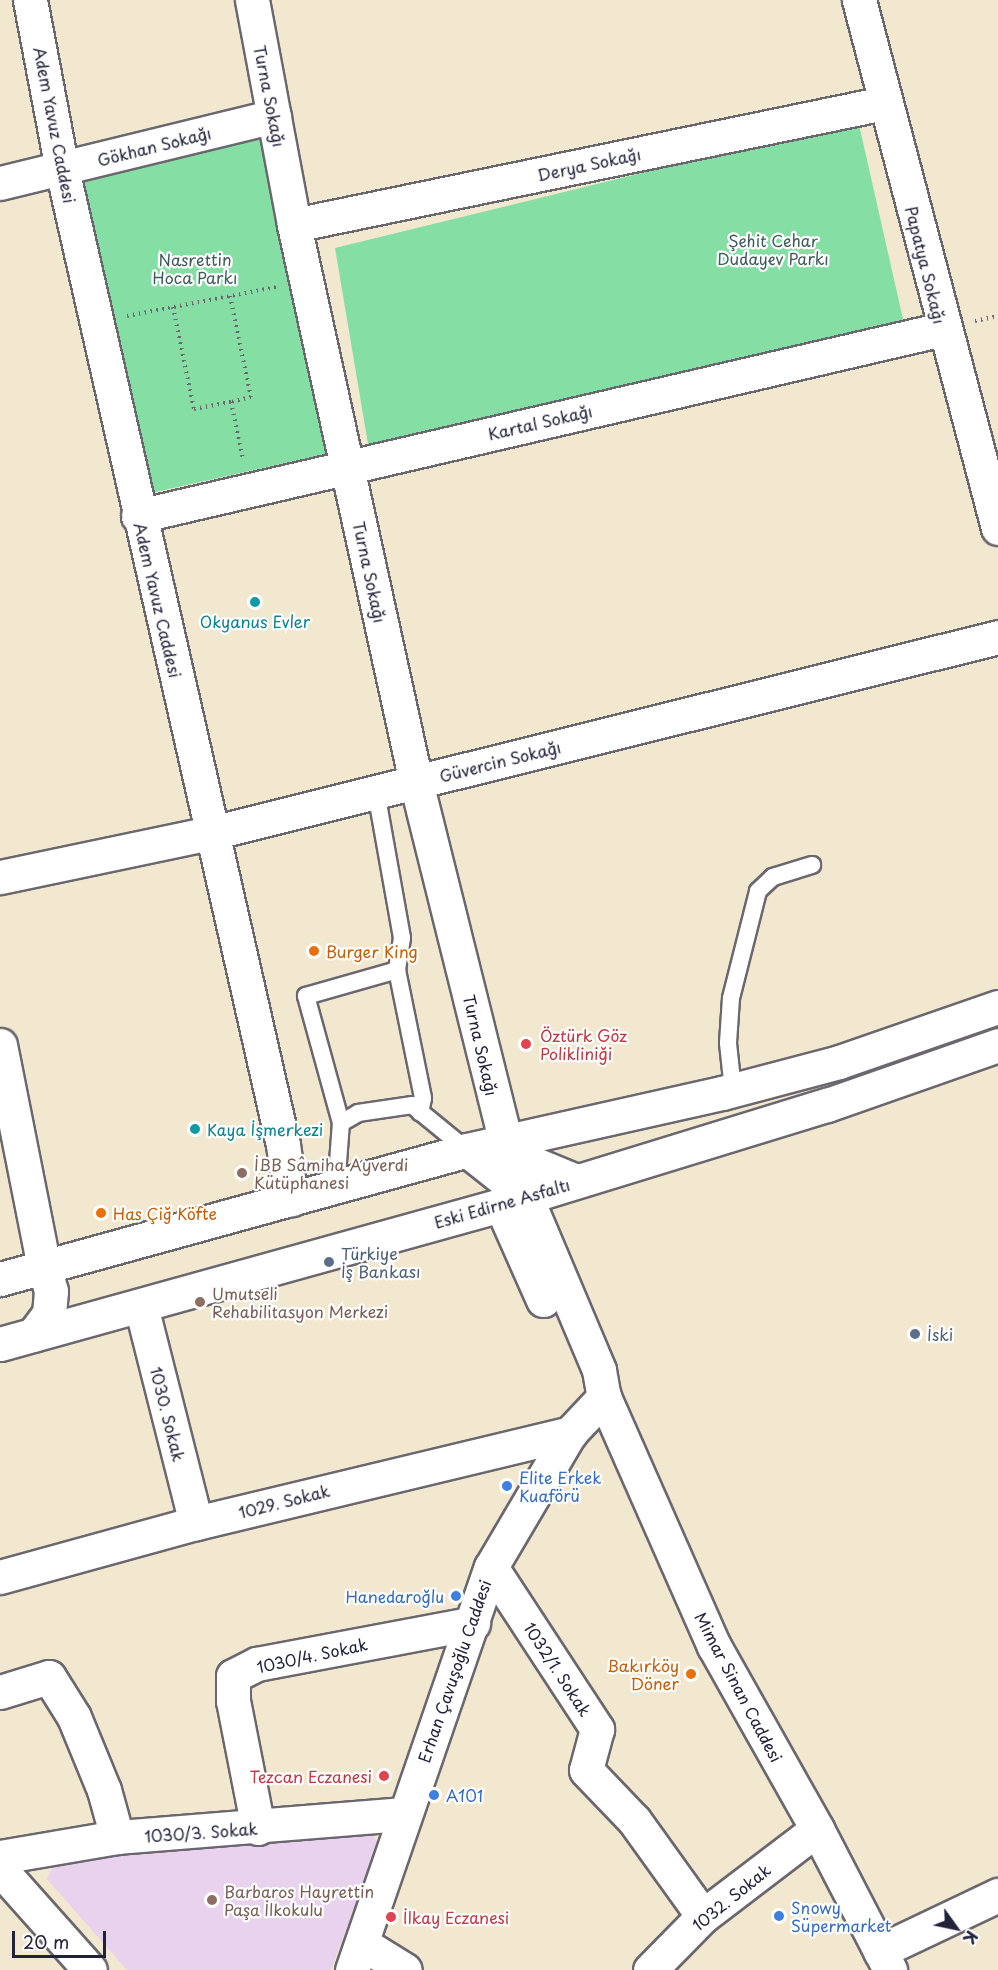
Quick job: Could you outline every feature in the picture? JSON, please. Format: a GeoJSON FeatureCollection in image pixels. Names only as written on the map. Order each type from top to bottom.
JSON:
{"type":"FeatureCollection","features":[{"type":"Feature","properties":{"kind":"street","name":"Adem Yavuz Caddesi"},"geometry":{"type":"LineString","coordinates":[[30,0],[62,169],[138,516],[283,1144],[291,1199]]}},
{"type":"Feature","properties":{"kind":"street","name":"Turna Sokağı"},"geometry":{"type":"LineString","coordinates":[[252,0],[294,225],[416,782],[505,1140]]}},
{"type":"Feature","properties":{"kind":"street","name":"Papatya Sokağı"},"geometry":{"type":"LineString","coordinates":[[859,0],[943,329],[998,528]]}},
{"type":"Feature","properties":{"kind":"street","name":"Derya Sokağı"},"geometry":{"type":"LineString","coordinates":[[294,225],[884,103]]}},
{"type":"Feature","properties":{"kind":"street","name":"Gökhan Sokağı"},"geometry":{"type":"LineString","coordinates":[[0,183],[274,116]]}},
{"type":"Feature","properties":{"kind":"street","name":"Kartal Sokağı"},"geometry":{"type":"LineString","coordinates":[[138,516],[943,329]]}},
{"type":"Feature","properties":{"kind":"street","name":"Güvercin Sokağı"},"geometry":{"type":"LineString","coordinates":[[0,877],[211,833],[998,637]]}},
{"type":"Feature","properties":{"kind":"street"},"geometry":{"type":"LineString","coordinates":[[0,1280],[291,1199],[336,1189],[505,1140],[733,1090],[839,1062],[998,1007]]}},
{"type":"Feature","properties":{"kind":"street","name":"Eski Edirne Asfaltı"},"geometry":{"type":"LineString","coordinates":[[0,1344],[514,1201],[827,1105],[998,1045]]}},
{"type":"Feature","properties":{"kind":"street"},"geometry":{"type":"LineString","coordinates":[[0,1046],[44,1267],[51,1291],[49,1314],[33,1335]]}},
{"type":"Feature","properties":{"kind":"street"},"geometry":{"type":"LineString","coordinates":[[505,1140],[535,1164],[576,1181]]}},
{"type":"Feature","properties":{"kind":"street"},"geometry":{"type":"LineString","coordinates":[[467,1150],[514,1201]]}},
{"type":"Feature","properties":{"kind":"street","name":"Mimar Sinan Caddesi"},"geometry":{"type":"LineString","coordinates":[[514,1201],[599,1370],[604,1397],[714,1646],[817,1829],[885,1960]]}},
{"type":"Feature","properties":{"kind":"street","name":"1030. Sokak"},"geometry":{"type":"LineString","coordinates":[[141,1306],[196,1523]]}},
{"type":"Feature","properties":{"kind":"street","name":"Erhan Çavuşoğlu Caddesi"},"geometry":{"type":"LineString","coordinates":[[358,1957],[403,1815],[473,1623],[490,1567],[570,1433],[604,1397]]}},
{"type":"Feature","properties":{"kind":"street","name":"1029. Sokak"},"geometry":{"type":"LineString","coordinates":[[0,1577],[196,1523],[570,1433]]}},
{"type":"Feature","properties":{"kind":"street","name":"1032/1. Sokak"},"geometry":{"type":"LineString","coordinates":[[490,1567],[597,1729],[586,1770],[634,1820],[703,1916]]}},
{"type":"Feature","properties":{"kind":"street","name":"1030/4. Sokak"},"geometry":{"type":"LineString","coordinates":[[258,1828],[233,1701],[233,1676],[257,1664],[473,1623]]}},
{"type":"Feature","properties":{"kind":"street"},"geometry":{"type":"LineString","coordinates":[[0,1692],[49,1677],[74,1717],[104,1790],[117,1837]]}},
{"type":"Feature","properties":{"kind":"street","name":"1030/3. Sokak"},"geometry":{"type":"LineString","coordinates":[[0,1857],[117,1837],[258,1828],[403,1815]]}},
{"type":"Feature","properties":{"kind":"street","name":"1032. Sokak"},"geometry":{"type":"LineString","coordinates":[[650,1970],[703,1916],[817,1829]]}},
{"type":"Feature","properties":{"kind":"street"},"geometry":{"type":"LineString","coordinates":[[0,1869],[90,1970]]}},
{"type":"Feature","properties":{"kind":"street"},"geometry":{"type":"LineString","coordinates":[[885,1960],[998,1895]]}},
{"type":"Feature","properties":{"kind":"street"},"geometry":{"type":"LineString","coordinates":[[358,1957],[405,1970]]}},
{"type":"Feature","properties":{"kind":"lane"},"geometry":{"type":"LineString","coordinates":[[376,792],[402,938],[397,970],[423,1098],[420,1113]]}},
{"type":"Feature","properties":{"kind":"lane"},"geometry":{"type":"LineString","coordinates":[[733,1090],[728,1042],[730,998],[758,891],[772,877],[812,865]]}},
{"type":"Feature","properties":{"kind":"lane"},"geometry":{"type":"LineString","coordinates":[[336,1189],[341,1123],[306,996],[397,970]]}},
{"type":"Feature","properties":{"kind":"lane"},"geometry":{"type":"LineString","coordinates":[[341,1123],[358,1113],[412,1105],[467,1150]]}},
{"type":"Feature","properties":{"kind":"path"},"geometry":{"type":"LineString","coordinates":[[96,322],[306,281]]}},
{"type":"Feature","properties":{"kind":"path"},"geometry":{"type":"LineString","coordinates":[[173,307],[194,409],[231,402],[251,397],[230,296]]}},
{"type":"Feature","properties":{"kind":"path"},"geometry":{"type":"LineString","coordinates":[[231,402],[249,490]]}},
{"type":"Feature","properties":{"kind":"shaded area","name":"Barbaros Hayrettin Paşa İlkokulu"},"geometry":{"type":"Polygon","coordinates":[[[368,1825],[378,1844],[331,1970],[127,1970],[47,1879],[60,1853],[368,1825]]]}},
{"type":"Feature","properties":{"kind":"green space","name":"Şehit Cehar Dudayev Parkı"},"geometry":{"type":"Polygon","coordinates":[[[858,120],[905,328],[368,444],[335,248],[858,120]]]}},
{"type":"Feature","properties":{"kind":"green space","name":"Nasrettin Hoca Parkı"},"geometry":{"type":"Polygon","coordinates":[[[261,136],[330,453],[151,493],[80,182],[261,136]]]}},
{"type":"Feature","properties":{"kind":"place","name":"Okyanus Evler"},"geometry":{"type":"Point","coordinates":[255,602]}},
{"type":"Feature","properties":{"kind":"place","name":"Burger King"},"geometry":{"type":"Point","coordinates":[314,951]}},
{"type":"Feature","properties":{"kind":"place","name":"Öztürk Göz Polikliniği"},"geometry":{"type":"Point","coordinates":[526,1044]}},
{"type":"Feature","properties":{"kind":"place","name":"Kaya İşmerkezi"},"geometry":{"type":"Point","coordinates":[195,1129]}},
{"type":"Feature","properties":{"kind":"place","name":"İBB Sâmiha Ayverdi Kütüphanesi"},"geometry":{"type":"Point","coordinates":[242,1173]}},
{"type":"Feature","properties":{"kind":"place","name":"Has Çiğ Köfte"},"geometry":{"type":"Point","coordinates":[101,1213]}},
{"type":"Feature","properties":{"kind":"place","name":"Türkiye İş Bankası"},"geometry":{"type":"Point","coordinates":[329,1262]}},
{"type":"Feature","properties":{"kind":"place","name":"Umutseli Rehabilitasyon Merkezi"},"geometry":{"type":"Point","coordinates":[200,1302]}},
{"type":"Feature","properties":{"kind":"place","name":"İski"},"geometry":{"type":"Point","coordinates":[915,1334]}},
{"type":"Feature","properties":{"kind":"place","name":"Elite Erkek Kuaförü"},"geometry":{"type":"Point","coordinates":[507,1486]}},
{"type":"Feature","properties":{"kind":"place","name":"Hanedaroğlu"},"geometry":{"type":"Point","coordinates":[456,1596]}},
{"type":"Feature","properties":{"kind":"place","name":"Bakırköy Döner"},"geometry":{"type":"Point","coordinates":[691,1674]}},
{"type":"Feature","properties":{"kind":"place","name":"Tezcan Eczanesi"},"geometry":{"type":"Point","coordinates":[384,1776]}},
{"type":"Feature","properties":{"kind":"place","name":"A101"},"geometry":{"type":"Point","coordinates":[434,1795]}},
{"type":"Feature","properties":{"kind":"place","name":"Barbaros Hayrettin Paşa İlkokulu"},"geometry":{"type":"Point","coordinates":[212,1900]}},
{"type":"Feature","properties":{"kind":"place","name":"Snowy Süpermarket"},"geometry":{"type":"Point","coordinates":[779,1916]}},
{"type":"Feature","properties":{"kind":"place","name":"İlkay Eczanesi"},"geometry":{"type":"Point","coordinates":[391,1917]}}]}
